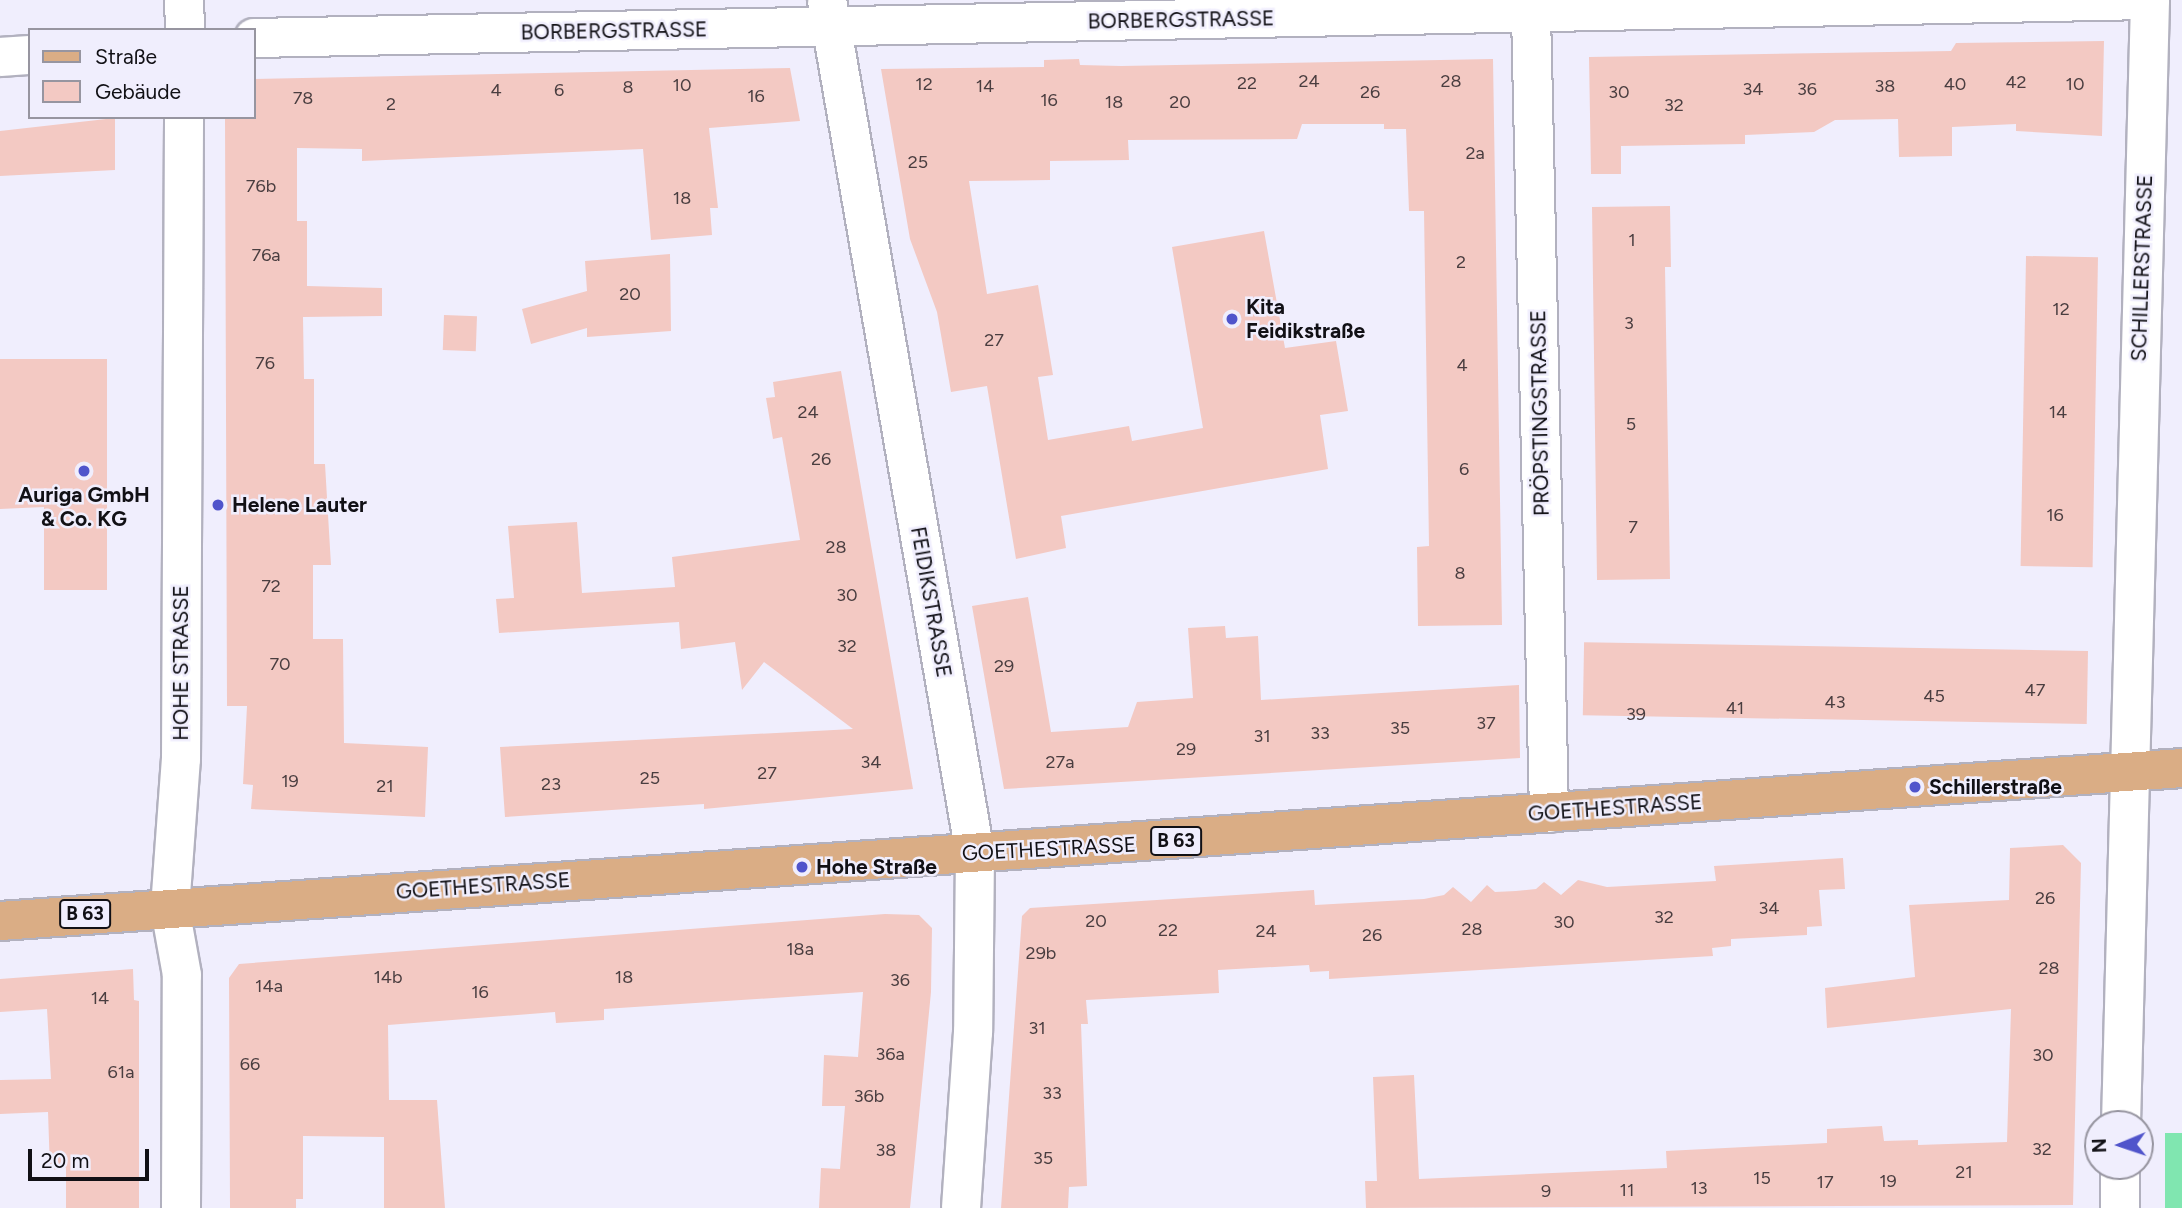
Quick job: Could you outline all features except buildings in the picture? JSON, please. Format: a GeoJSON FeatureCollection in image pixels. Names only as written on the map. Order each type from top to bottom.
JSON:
{"type":"FeatureCollection","features":[{"type":"Feature","properties":{"kind":"main road","name":"GOETHESTRASSE"},"geometry":{"type":"LineString","coordinates":[[0,921],[2182,768]]}},
{"type":"Feature","properties":{"kind":"street"},"geometry":{"type":"LineString","coordinates":[[184,0],[185,28]]}},
{"type":"Feature","properties":{"kind":"street","name":"BORBERGSTRASSE"},"geometry":{"type":"LineString","coordinates":[[256,38],[830,14],[1531,13],[2150,0]]}},
{"type":"Feature","properties":{"kind":"street","name":"SCHILLERSTRASSE"},"geometry":{"type":"LineString","coordinates":[[2121,1110],[2150,0]]}},
{"type":"Feature","properties":{"kind":"street","name":"PRÖPSTINGSTRASSE"},"geometry":{"type":"LineString","coordinates":[[1531,13],[1549,813]]}},
{"type":"Feature","properties":{"kind":"street","name":"FEIDIKSTRASSE"},"geometry":{"type":"LineString","coordinates":[[830,14],[975,853],[973,1032],[961,1208]]}},
{"type":"Feature","properties":{"kind":"street"},"geometry":{"type":"LineString","coordinates":[[0,57],[28,55]]}},
{"type":"Feature","properties":{"kind":"street","name":"HOHE STRASSE"},"geometry":{"type":"LineString","coordinates":[[181,1208],[182,975],[170,908],[181,759],[184,119]]}},
{"type":"Feature","properties":{"kind":"street"},"geometry":{"type":"LineString","coordinates":[[2120,1180],[2120,1208]]}},
{"type":"Feature","properties":{"kind":"green space"},"geometry":{"type":"Polygon","coordinates":[[[2165,1133],[2182,1133],[2182,1208],[2165,1208],[2165,1133]]]}},
{"type":"Feature","properties":{"kind":"place","name":"Kita Feidikstraße"},"geometry":{"type":"Point","coordinates":[1232,319]}},
{"type":"Feature","properties":{"kind":"place","name":"Auriga GmbH & Co. KG"},"geometry":{"type":"Point","coordinates":[84,471]}},
{"type":"Feature","properties":{"kind":"place","name":"Helene Lauter"},"geometry":{"type":"Point","coordinates":[218,505]}},
{"type":"Feature","properties":{"kind":"place","name":"Schillerstraße"},"geometry":{"type":"Point","coordinates":[1915,787]}},
{"type":"Feature","properties":{"kind":"place","name":"Hohe Straße"},"geometry":{"type":"Point","coordinates":[802,867]}}]}
